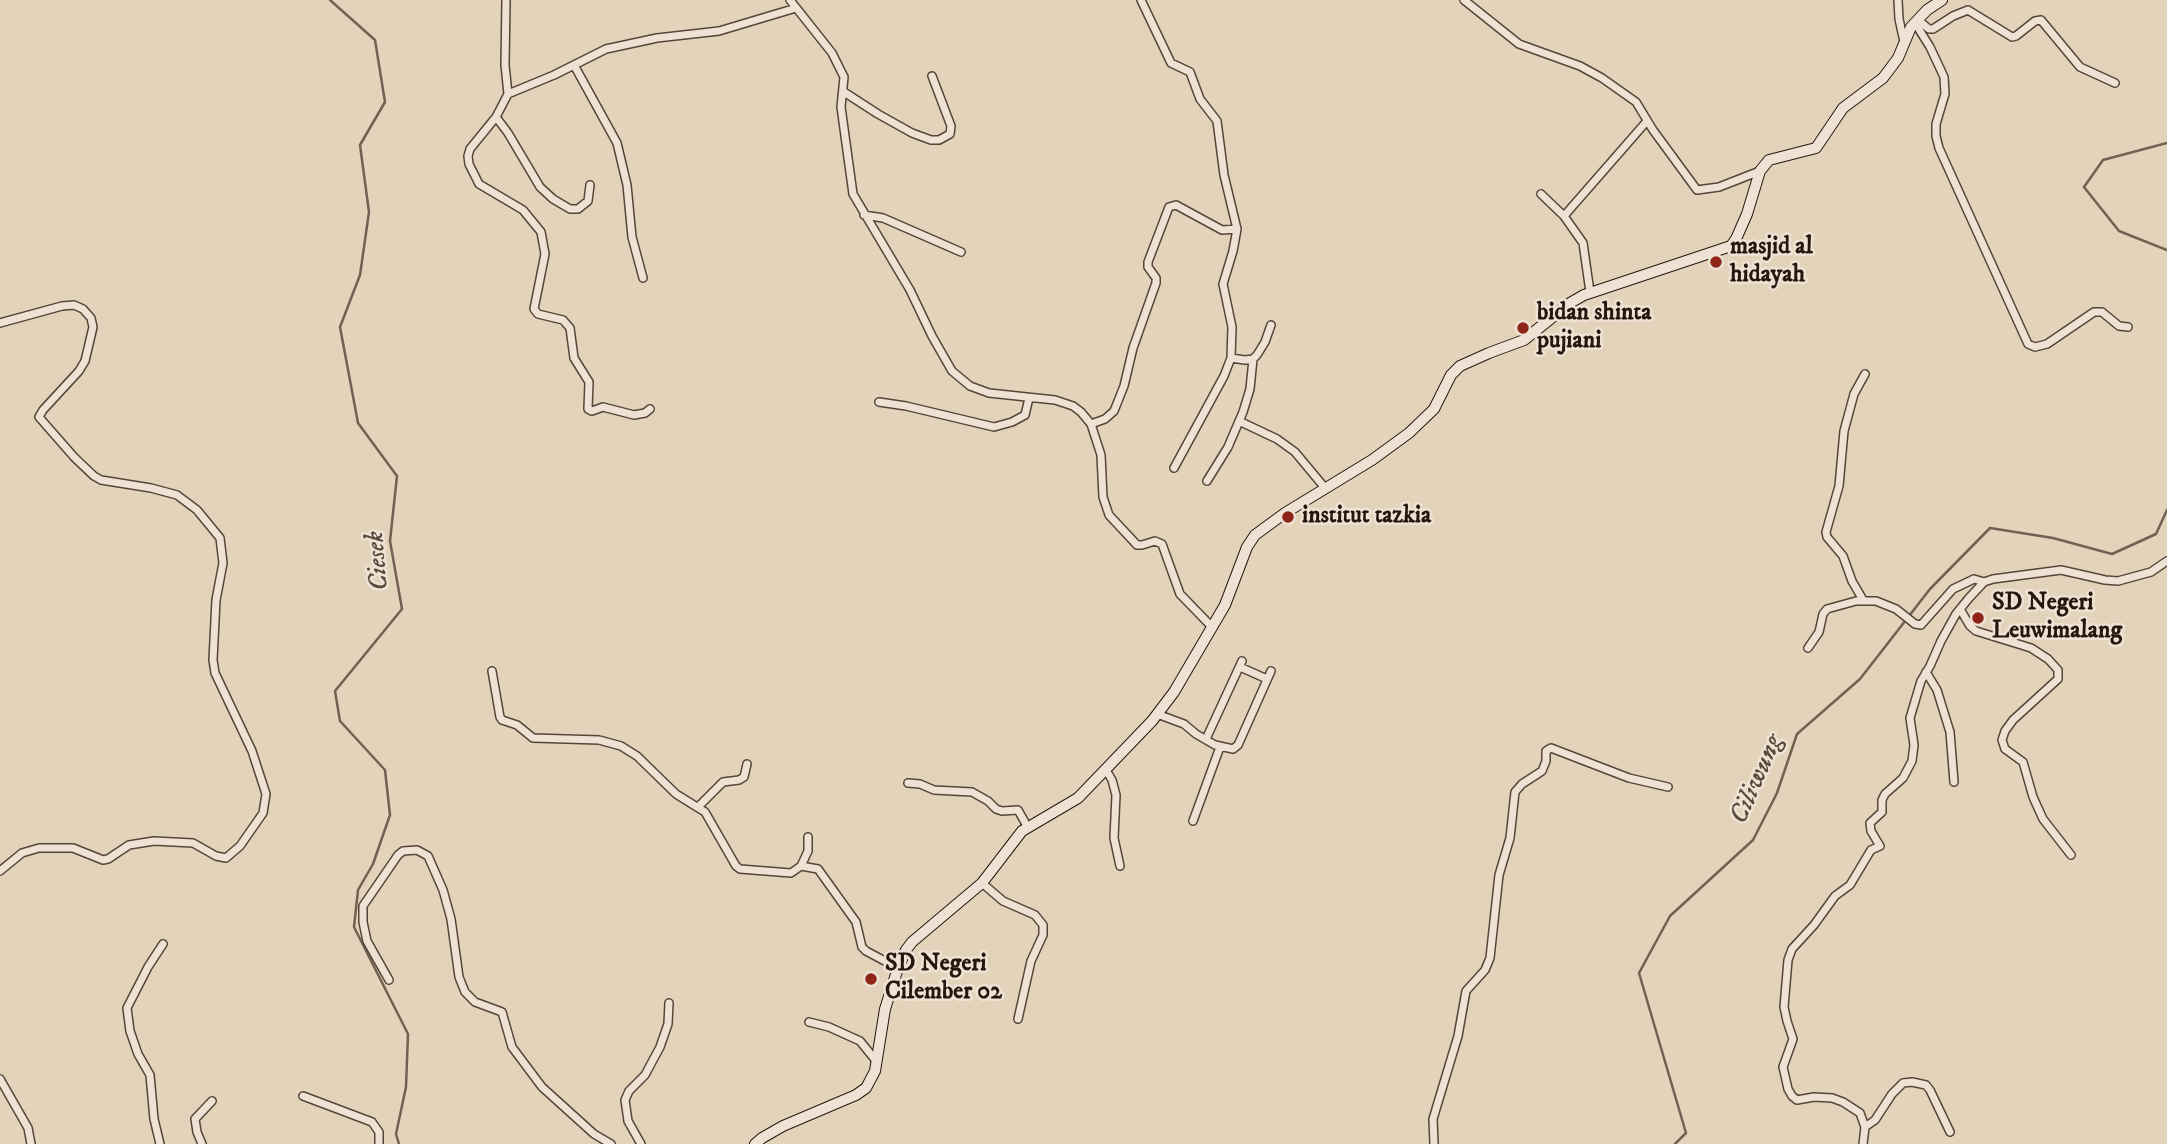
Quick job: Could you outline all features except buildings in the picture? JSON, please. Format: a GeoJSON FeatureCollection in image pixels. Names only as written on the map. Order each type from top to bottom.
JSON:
{"type":"FeatureCollection","features":[{"type":"Feature","properties":{"kind":"street"},"geometry":{"type":"LineString","coordinates":[[506,0],[505,65],[508,94],[496,117],[470,149],[468,160],[479,184],[523,210],[541,232],[545,254],[535,311],[539,315],[561,319],[570,328],[574,359],[589,382],[589,410],[605,407],[634,415],[650,409]]}},
{"type":"Feature","properties":{"kind":"street"},"geometry":{"type":"LineString","coordinates":[[790,0],[832,53],[844,77],[841,107],[853,194],[956,375],[970,386],[989,393],[1055,400],[1081,412],[1091,424],[1101,458],[1103,497],[1109,515],[1137,545],[1155,541],[1163,544],[1180,594],[1212,627]]}},
{"type":"Feature","properties":{"kind":"street"},"geometry":{"type":"LineString","coordinates":[[1141,0],[1171,64],[1189,72],[1200,99],[1217,121],[1224,175],[1237,229],[1223,284],[1232,327],[1231,358],[1174,468]]}},
{"type":"Feature","properties":{"kind":"street"},"geometry":{"type":"LineString","coordinates":[[1464,0],[1519,44],[1580,66],[1636,102],[1698,190],[1719,187],[1760,171]]}},
{"type":"Feature","properties":{"kind":"street"},"geometry":{"type":"LineString","coordinates":[[1898,0],[1904,43]]}},
{"type":"Feature","properties":{"kind":"street"},"geometry":{"type":"LineString","coordinates":[[755,1144],[783,1126],[860,1092],[870,1081],[877,1063],[885,1009],[898,968],[912,942],[982,883],[1027,826],[1074,801],[1157,714],[1174,692],[1212,627],[1232,589],[1250,541],[1285,513],[1373,460],[1420,424],[1437,405],[1449,378],[1460,366],[1524,340],[1570,303],[1590,292],[1731,246],[1746,214],[1760,171],[1769,160],[1816,148],[1843,108],[1883,78],[1898,58],[1916,21],[1942,0]]}},
{"type":"Feature","properties":{"kind":"street"},"geometry":{"type":"LineString","coordinates":[[508,94],[554,75],[597,52],[618,46],[719,31],[796,8]]}},
{"type":"Feature","properties":{"kind":"street"},"geometry":{"type":"LineString","coordinates":[[1916,21],[1933,29],[1958,13],[1969,10],[2012,37],[2035,21],[2041,20],[2080,67],[2115,83]]}},
{"type":"Feature","properties":{"kind":"street"},"geometry":{"type":"LineString","coordinates":[[1916,21],[1944,77],[1945,93],[1936,124],[1937,144],[2028,344],[2039,347],[2047,344],[2094,312],[2102,312],[2119,326],[2127,327]]}},
{"type":"Feature","properties":{"kind":"street"},"geometry":{"type":"LineString","coordinates":[[574,65],[617,143],[625,176],[632,237],[643,278]]}},
{"type":"Feature","properties":{"kind":"street"},"geometry":{"type":"LineString","coordinates":[[844,92],[912,133],[939,140],[950,134],[951,126],[932,76]]}},
{"type":"Feature","properties":{"kind":"street"},"geometry":{"type":"LineString","coordinates":[[496,117],[540,187],[553,199],[570,209],[579,209],[588,201],[590,186]]}},
{"type":"Feature","properties":{"kind":"street"},"geometry":{"type":"LineString","coordinates":[[1564,216],[1647,121]]}},
{"type":"Feature","properties":{"kind":"street"},"geometry":{"type":"LineString","coordinates":[[1541,194],[1564,216],[1583,243],[1590,292]]}},
{"type":"Feature","properties":{"kind":"street"},"geometry":{"type":"LineString","coordinates":[[1091,424],[1105,419],[1114,411],[1124,386],[1135,339],[1155,289],[1156,278],[1148,262],[1169,206],[1173,204],[1222,230],[1237,229]]}},
{"type":"Feature","properties":{"kind":"street"},"geometry":{"type":"LineString","coordinates":[[864,215],[883,218],[961,252]]}},
{"type":"Feature","properties":{"kind":"street"},"geometry":{"type":"LineString","coordinates":[[0,323],[62,306],[74,305],[83,309],[91,318],[93,327],[85,361],[39,417],[94,476],[101,480],[177,495],[197,510],[220,538],[223,563],[216,600],[213,660],[215,673],[251,751],[266,798],[263,813],[228,858],[222,859],[193,843],[154,841],[129,845],[103,860],[73,848],[39,848],[22,853],[0,871]]}},
{"type":"Feature","properties":{"kind":"street"},"geometry":{"type":"LineString","coordinates":[[1231,358],[1253,359],[1261,351],[1271,325]]}},
{"type":"Feature","properties":{"kind":"street"},"geometry":{"type":"LineString","coordinates":[[1207,481],[1240,421],[1250,389],[1253,359]]}},
{"type":"Feature","properties":{"kind":"street"},"geometry":{"type":"LineString","coordinates":[[1863,600],[1852,581],[1843,556],[1826,533],[1839,486],[1843,431],[1854,394],[1865,374]]}},
{"type":"Feature","properties":{"kind":"street"},"geometry":{"type":"LineString","coordinates":[[879,402],[994,427],[1021,419],[1025,415],[1029,398]]}},
{"type":"Feature","properties":{"kind":"street"},"geometry":{"type":"LineString","coordinates":[[1240,421],[1278,439],[1295,452],[1325,488]]}},
{"type":"Feature","properties":{"kind":"street"},"geometry":{"type":"LineString","coordinates":[[1808,648],[1819,632],[1824,611],[1843,603],[1863,600],[1882,602],[1915,624],[1923,624],[1956,587],[1974,579],[1984,582],[2061,570],[2105,580],[2118,580],[2151,572],[2167,561]]}},
{"type":"Feature","properties":{"kind":"street"},"geometry":{"type":"LineString","coordinates":[[1863,1144],[1865,1127],[1860,1113],[1843,1102],[1820,1097],[1799,1101],[1793,1098],[1788,1089],[1783,1067],[1793,1039],[1784,1007],[1788,960],[1792,949],[1835,896],[1851,883],[1871,850],[1881,846],[1871,831],[1870,823],[1882,811],[1884,796],[1903,778],[1912,761],[1914,746],[1909,720],[1920,681],[1960,609],[1984,582]]}},
{"type":"Feature","properties":{"kind":"street"},"geometry":{"type":"LineString","coordinates":[[1960,609],[1973,629],[2031,648],[2048,659],[2057,670],[2057,680],[2013,720],[2002,740],[2006,749],[2023,762],[2033,797],[2043,819],[2071,855]]}},
{"type":"Feature","properties":{"kind":"street"},"geometry":{"type":"LineString","coordinates":[[1206,739],[1241,664],[1267,679]]}},
{"type":"Feature","properties":{"kind":"street"},"geometry":{"type":"LineString","coordinates":[[492,671],[502,720],[517,725],[531,736],[540,739],[591,739],[621,746],[637,756],[676,794],[705,812],[740,869],[791,873],[801,866],[808,851],[808,837]]}},
{"type":"Feature","properties":{"kind":"street"},"geometry":{"type":"LineString","coordinates":[[1157,714],[1184,724],[1220,747],[1233,749],[1238,745],[1271,671]]}},
{"type":"Feature","properties":{"kind":"street"},"geometry":{"type":"LineString","coordinates":[[1926,672],[1937,690],[1950,732],[1954,782]]}},
{"type":"Feature","properties":{"kind":"street"},"geometry":{"type":"LineString","coordinates":[[1193,821],[1220,747]]}},
{"type":"Feature","properties":{"kind":"street"},"geometry":{"type":"LineString","coordinates":[[1434,1144],[1433,1119],[1458,1036],[1466,991],[1485,970],[1490,958],[1499,875],[1510,838],[1515,792],[1542,771],[1546,751],[1551,748],[1629,778],[1668,787]]}},
{"type":"Feature","properties":{"kind":"street"},"geometry":{"type":"LineString","coordinates":[[699,806],[723,782],[744,777],[747,764]]}},
{"type":"Feature","properties":{"kind":"street"},"geometry":{"type":"LineString","coordinates":[[1106,770],[1116,795],[1114,838],[1120,866]]}},
{"type":"Feature","properties":{"kind":"street"},"geometry":{"type":"LineString","coordinates":[[908,783],[920,784],[934,790],[972,792],[996,809],[1018,810],[1027,826]]}},
{"type":"Feature","properties":{"kind":"street"},"geometry":{"type":"LineString","coordinates":[[389,981],[367,941],[363,906],[398,855],[404,851],[417,850],[428,856],[439,879],[451,919],[465,992],[475,1002],[502,1012],[512,1047],[542,1087],[594,1135],[611,1144]]}},
{"type":"Feature","properties":{"kind":"street"},"geometry":{"type":"LineString","coordinates":[[801,866],[816,867],[822,872],[856,922],[864,949],[898,968]]}},
{"type":"Feature","properties":{"kind":"street"},"geometry":{"type":"LineString","coordinates":[[982,883],[1003,901],[1035,915],[1044,925],[1043,935],[1031,961],[1018,1019]]}},
{"type":"Feature","properties":{"kind":"street"},"geometry":{"type":"LineString","coordinates":[[160,1144],[154,1119],[150,1075],[138,1054],[130,1031],[127,1008],[163,944]]}},
{"type":"Feature","properties":{"kind":"street"},"geometry":{"type":"LineString","coordinates":[[641,1144],[628,1121],[625,1100],[629,1091],[645,1075],[660,1046],[668,1024],[669,1003]]}},
{"type":"Feature","properties":{"kind":"street"},"geometry":{"type":"LineString","coordinates":[[809,1022],[829,1027],[860,1041],[877,1063]]}},
{"type":"Feature","properties":{"kind":"street"},"geometry":{"type":"LineString","coordinates":[[0,1079],[28,1128],[31,1144]]}},
{"type":"Feature","properties":{"kind":"street"},"geometry":{"type":"LineString","coordinates":[[1865,1127],[1875,1120],[1892,1094],[1903,1083],[1912,1082],[1926,1085],[1930,1090],[1950,1132]]}},
{"type":"Feature","properties":{"kind":"street"},"geometry":{"type":"LineString","coordinates":[[303,1096],[372,1122],[379,1132],[379,1144]]}},
{"type":"Feature","properties":{"kind":"street"},"geometry":{"type":"LineString","coordinates":[[202,1144],[195,1119],[212,1101]]}},
{"type":"Feature","properties":{"kind":"waterway","name":"Ciesek"},"geometry":{"type":"LineString","coordinates":[[330,0],[375,40],[385,102],[360,145],[369,212],[360,275],[340,327],[358,423],[397,476],[390,541],[402,609],[335,691],[340,721],[385,770],[390,815],[373,864],[358,890],[354,927],[408,1034],[406,1087],[396,1134],[399,1144]]}},
{"type":"Feature","properties":{"kind":"waterway","name":"Ciliwung"},"geometry":{"type":"LineString","coordinates":[[2167,143],[2103,160],[2084,187],[2119,231],[2167,250]]}},
{"type":"Feature","properties":{"kind":"waterway","name":"Ciliwung"},"geometry":{"type":"LineString","coordinates":[[1675,1144],[1686,1133],[1639,973],[1670,916],[1753,840],[1777,793],[1797,734],[1860,679],[1930,589],[1990,528],[2053,538],[2112,554],[2156,534],[2167,510]]}},
{"type":"Feature","properties":{"kind":"place","name":"masjid al hidayah"},"geometry":{"type":"Point","coordinates":[1716,262]}},
{"type":"Feature","properties":{"kind":"place","name":"bidan shinta pujiani"},"geometry":{"type":"Point","coordinates":[1523,328]}},
{"type":"Feature","properties":{"kind":"place","name":"institut tazkia"},"geometry":{"type":"Point","coordinates":[1288,517]}},
{"type":"Feature","properties":{"kind":"place","name":"SD Negeri Leuwimalang"},"geometry":{"type":"Point","coordinates":[1978,618]}},
{"type":"Feature","properties":{"kind":"place","name":"SD Negeri Cilember 02"},"geometry":{"type":"Point","coordinates":[871,979]}}]}
